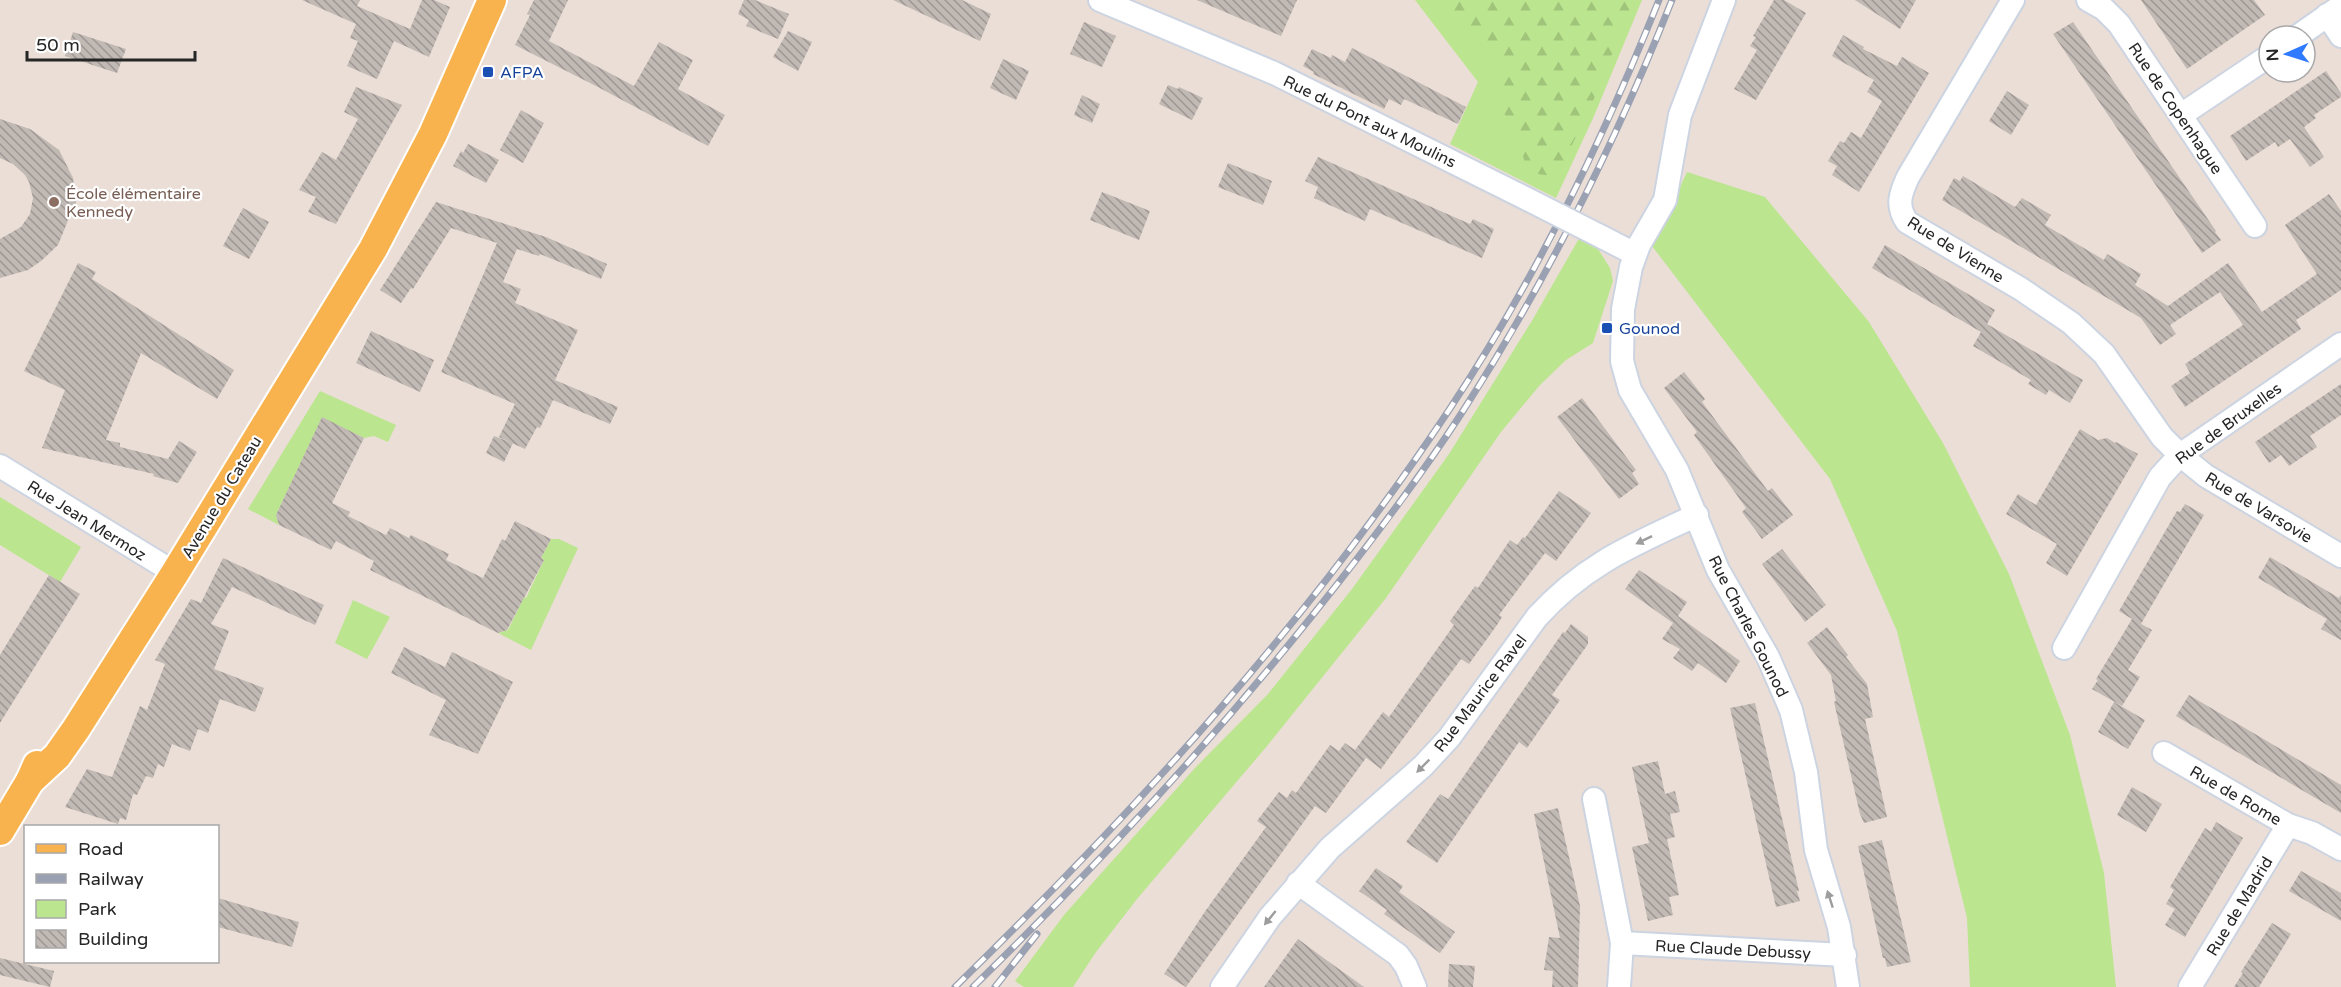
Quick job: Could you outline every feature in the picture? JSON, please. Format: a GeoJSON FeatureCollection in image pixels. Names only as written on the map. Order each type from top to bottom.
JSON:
{"type":"FeatureCollection","features":[{"type":"Feature","properties":{"kind":"main road","name":"Avenue du Cateau"},"geometry":{"type":"LineString","coordinates":[[0,831],[30,781],[51,738],[167,569],[336,275],[366,235],[396,202],[434,134],[492,0]]}},
{"type":"Feature","properties":{"kind":"street","name":"Rue du Pont aux Moulins"},"geometry":{"type":"LineString","coordinates":[[1100,0],[1274,74],[1635,254]]}},
{"type":"Feature","properties":{"kind":"street","name":"Rue Charles Gounod"},"geometry":{"type":"LineString","coordinates":[[1724,0],[1680,115],[1665,200],[1635,254],[1625,296],[1621,350],[1623,370],[1630,390],[1677,470],[1718,570],[1767,657],[1791,710],[1806,772],[1816,850],[1839,927],[1848,987]]}},
{"type":"Feature","properties":{"kind":"street","name":"Rue de Vienne"},"geometry":{"type":"LineString","coordinates":[[2013,0],[1908,177],[1901,193],[1900,209],[1907,222],[2030,295],[2064,317],[2087,337],[2104,354],[2162,438],[2180,455]]}},
{"type":"Feature","properties":{"kind":"street","name":"Rue de Copenhague"},"geometry":{"type":"LineString","coordinates":[[2088,0],[2104,9],[2119,24],[2255,226]]}},
{"type":"Feature","properties":{"kind":"street"},"geometry":{"type":"LineString","coordinates":[[2315,24],[2334,11],[2341,36]]}},
{"type":"Feature","properties":{"kind":"street"},"geometry":{"type":"LineString","coordinates":[[2181,115],[2257,64]]}},
{"type":"Feature","properties":{"kind":"street","name":"Rue de Bruxelles"},"geometry":{"type":"LineString","coordinates":[[2064,648],[2160,477],[2180,455],[2341,344]]}},
{"type":"Feature","properties":{"kind":"street","name":"Rue de Varsovie"},"geometry":{"type":"LineString","coordinates":[[2180,455],[2206,476],[2341,556]]}},
{"type":"Feature","properties":{"kind":"street","name":"Rue Jean Mermoz"},"geometry":{"type":"LineString","coordinates":[[0,466],[167,569]]}},
{"type":"Feature","properties":{"kind":"street","name":"Rue Maurice Ravel"},"geometry":{"type":"LineString","coordinates":[[1222,987],[1258,932],[1298,883],[1337,841],[1416,773],[1449,738],[1537,617],[1563,590],[1599,563],[1697,515]]}},
{"type":"Feature","properties":{"kind":"street","name":"Rue de Rome"},"geometry":{"type":"LineString","coordinates":[[2164,753],[2288,825],[2312,832],[2341,849]]}},
{"type":"Feature","properties":{"kind":"street"},"geometry":{"type":"LineString","coordinates":[[1594,799],[1622,943],[1619,987]]}},
{"type":"Feature","properties":{"kind":"street","name":"Rue de Madrid"},"geometry":{"type":"LineString","coordinates":[[2190,987],[2288,825]]}},
{"type":"Feature","properties":{"kind":"street"},"geometry":{"type":"LineString","coordinates":[[1298,883],[1398,955],[1406,966],[1415,987]]}},
{"type":"Feature","properties":{"kind":"street","name":"Rue Claude Debussy"},"geometry":{"type":"LineString","coordinates":[[1622,943],[1845,955]]}},
{"type":"Feature","properties":{"kind":"green space"},"geometry":{"type":"Polygon","coordinates":[[[1415,0],[1642,0],[1594,116],[1556,198],[1450,144],[1478,82],[1415,0]]]}},
{"type":"Feature","properties":{"kind":"green space"},"geometry":{"type":"Polygon","coordinates":[[[1450,0],[1634,0],[1591,106],[1564,161],[1552,176],[1538,174],[1525,164],[1517,131],[1502,111],[1502,78],[1497,57],[1471,32],[1454,10],[1450,0]]]}},
{"type":"Feature","properties":{"kind":"green space"},"geometry":{"type":"Polygon","coordinates":[[[1687,172],[1765,197],[1869,322],[1943,443],[2009,574],[2070,735],[2104,873],[2116,987],[1970,987],[1967,918],[1897,631],[1830,479],[1652,246],[1687,172]]]}},
{"type":"Feature","properties":{"kind":"green space"},"geometry":{"type":"Polygon","coordinates":[[[1581,235],[1591,239],[1598,249],[1610,268],[1613,281],[1593,343],[1566,360],[1540,385],[1501,432],[1386,598],[1267,746],[1137,899],[1096,952],[1073,987],[1024,987],[1015,981],[1064,915],[1195,768],[1268,694],[1352,589],[1449,454],[1533,319],[1581,235]]]}},
{"type":"Feature","properties":{"kind":"green space"},"geometry":{"type":"Polygon","coordinates":[[[320,391],[396,425],[388,442],[374,436],[364,438],[322,418],[276,515],[279,525],[248,509],[320,391]]]}},
{"type":"Feature","properties":{"kind":"green space"},"geometry":{"type":"Polygon","coordinates":[[[0,497],[81,547],[60,582],[0,545],[0,497]]]}},
{"type":"Feature","properties":{"kind":"green space"},"geometry":{"type":"Polygon","coordinates":[[[551,539],[559,539],[578,548],[531,650],[498,633],[508,630],[544,560],[541,558],[551,539]]]}},
{"type":"Feature","properties":{"kind":"green space"},"geometry":{"type":"Polygon","coordinates":[[[353,600],[390,617],[367,659],[335,643],[353,600]]]}},
{"type":"Feature","properties":{"kind":"building"},"geometry":{"type":"Polygon","coordinates":[[[302,0],[360,0],[357,6],[410,29],[422,0],[434,0],[450,7],[429,57],[394,41],[377,79],[347,66],[358,41],[350,38],[356,24],[302,0]]]}},
{"type":"Feature","properties":{"kind":"building"},"geometry":{"type":"Polygon","coordinates":[[[534,0],[568,0],[549,41],[634,86],[659,42],[693,60],[678,89],[725,115],[708,146],[515,45],[530,15],[527,14],[534,0]]]}},
{"type":"Feature","properties":{"kind":"building"},"geometry":{"type":"Polygon","coordinates":[[[744,0],[755,0],[789,14],[778,39],[746,26],[749,20],[738,14],[744,0]]]}},
{"type":"Feature","properties":{"kind":"building"},"geometry":{"type":"Polygon","coordinates":[[[893,0],[962,0],[991,14],[980,41],[893,0]]]}},
{"type":"Feature","properties":{"kind":"building"},"geometry":{"type":"Polygon","coordinates":[[[1197,0],[1297,0],[1281,36],[1197,0]]]}},
{"type":"Feature","properties":{"kind":"building"},"geometry":{"type":"Polygon","coordinates":[[[1774,0],[1784,0],[1806,13],[1756,100],[1734,89],[1757,50],[1750,46],[1756,37],[1753,36],[1774,0]]]}},
{"type":"Feature","properties":{"kind":"building"},"geometry":{"type":"Polygon","coordinates":[[[1855,0],[1916,0],[1900,29],[1855,0]]]}},
{"type":"Feature","properties":{"kind":"building"},"geometry":{"type":"Polygon","coordinates":[[[2141,0],[2254,0],[2265,15],[2187,69],[2141,0]]]}},
{"type":"Feature","properties":{"kind":"building"},"geometry":{"type":"Polygon","coordinates":[[[1084,22],[1116,36],[1102,67],[1070,54],[1084,22]]]}},
{"type":"Feature","properties":{"kind":"building"},"geometry":{"type":"Polygon","coordinates":[[[2073,22],[2216,231],[2221,240],[2202,253],[2053,34],[2073,22]]]}},
{"type":"Feature","properties":{"kind":"building"},"geometry":{"type":"Polygon","coordinates":[[[788,31],[812,42],[798,71],[773,57],[788,31]]]}},
{"type":"Feature","properties":{"kind":"building"},"geometry":{"type":"Polygon","coordinates":[[[73,32],[126,49],[117,73],[65,56],[73,32]]]}},
{"type":"Feature","properties":{"kind":"building"},"geometry":{"type":"Polygon","coordinates":[[[1843,35],[1864,47],[1863,49],[1897,66],[1902,57],[1929,73],[1859,192],[1832,175],[1837,166],[1828,161],[1840,141],[1844,143],[1851,132],[1861,138],[1882,101],[1867,92],[1874,80],[1832,56],[1843,35]]]}},
{"type":"Feature","properties":{"kind":"building"},"geometry":{"type":"Polygon","coordinates":[[[1352,48],[1466,107],[1458,124],[1404,99],[1401,105],[1389,99],[1384,109],[1313,74],[1314,72],[1303,66],[1312,49],[1345,62],[1352,48]]]}},
{"type":"Feature","properties":{"kind":"building"},"geometry":{"type":"Polygon","coordinates":[[[1003,59],[1029,71],[1016,100],[990,88],[1003,59]]]}},
{"type":"Feature","properties":{"kind":"building"},"geometry":{"type":"Polygon","coordinates":[[[2326,71],[2341,93],[2341,97],[2314,115],[2316,118],[2304,127],[2324,157],[2310,167],[2290,139],[2278,147],[2275,142],[2246,161],[2230,136],[2307,84],[2317,84],[2317,77],[2326,71]]]}},
{"type":"Feature","properties":{"kind":"building"},"geometry":{"type":"Polygon","coordinates":[[[1168,85],[1178,89],[1179,87],[1203,98],[1192,120],[1159,104],[1168,85]]]}},
{"type":"Feature","properties":{"kind":"building"},"geometry":{"type":"Polygon","coordinates":[[[356,87],[402,105],[336,224],[308,212],[316,197],[299,190],[322,152],[336,160],[358,119],[344,112],[356,87]]]}},
{"type":"Feature","properties":{"kind":"building"},"geometry":{"type":"Polygon","coordinates":[[[2007,91],[2029,105],[2011,135],[1989,121],[2007,91]]]}},
{"type":"Feature","properties":{"kind":"building"},"geometry":{"type":"Polygon","coordinates":[[[1082,95],[1100,104],[1092,123],[1074,115],[1082,95]]]}},
{"type":"Feature","properties":{"kind":"building"},"geometry":{"type":"Polygon","coordinates":[[[521,110],[544,123],[523,163],[500,150],[521,110]]]}},
{"type":"Feature","properties":{"kind":"building"},"geometry":{"type":"Polygon","coordinates":[[[0,119],[30,129],[59,150],[73,178],[76,205],[71,205],[58,245],[28,270],[0,278],[0,239],[21,227],[30,214],[33,198],[25,175],[13,164],[0,158],[0,119]]]}},
{"type":"Feature","properties":{"kind":"building"},"geometry":{"type":"Polygon","coordinates":[[[468,144],[499,160],[486,183],[453,166],[461,151],[463,153],[468,144]]]}},
{"type":"Feature","properties":{"kind":"building"},"geometry":{"type":"Polygon","coordinates":[[[1318,157],[1470,224],[1473,219],[1494,229],[1482,258],[1370,209],[1365,221],[1314,198],[1318,187],[1305,181],[1318,157]]]}},
{"type":"Feature","properties":{"kind":"building"},"geometry":{"type":"Polygon","coordinates":[[[1228,163],[1272,181],[1263,205],[1218,187],[1228,163]]]}},
{"type":"Feature","properties":{"kind":"building"},"geometry":{"type":"Polygon","coordinates":[[[1963,176],[2015,207],[2022,198],[2051,215],[2045,225],[2104,260],[2107,254],[2141,274],[2135,285],[2168,306],[2228,263],[2262,312],[2317,274],[2285,225],[2329,194],[2341,211],[2341,290],[2296,320],[2301,329],[2185,407],[2171,386],[2190,373],[2185,364],[2243,325],[2220,292],[2170,325],[2176,334],[2160,345],[2141,318],[1942,200],[1954,178],[1960,181],[1963,176]]]}},
{"type":"Feature","properties":{"kind":"building"},"geometry":{"type":"Polygon","coordinates":[[[1102,192],[1150,211],[1139,240],[1090,220],[1102,192]]]}},
{"type":"Feature","properties":{"kind":"building"},"geometry":{"type":"Polygon","coordinates":[[[436,202],[546,237],[607,264],[601,279],[540,254],[539,256],[517,249],[503,282],[521,289],[515,303],[578,330],[555,380],[618,407],[610,424],[553,400],[540,428],[537,427],[525,449],[499,437],[515,404],[441,372],[497,243],[451,228],[413,289],[411,288],[401,303],[380,290],[436,202]]]}},
{"type":"Feature","properties":{"kind":"building"},"geometry":{"type":"Polygon","coordinates":[[[243,208],[269,222],[249,259],[223,246],[243,208]]]}},
{"type":"Feature","properties":{"kind":"building"},"geometry":{"type":"Polygon","coordinates":[[[1885,245],[1995,310],[1987,324],[2083,380],[2070,403],[2049,390],[2046,395],[2028,384],[2031,380],[1973,346],[1981,332],[1872,268],[1885,245]]]}},
{"type":"Feature","properties":{"kind":"building"},"geometry":{"type":"Polygon","coordinates":[[[78,263],[96,272],[92,279],[234,370],[217,399],[141,353],[106,440],[120,443],[120,447],[168,459],[179,441],[197,452],[178,483],[153,476],[154,474],[42,448],[65,390],[24,371],[78,263]]]}},
{"type":"Feature","properties":{"kind":"building"},"geometry":{"type":"Polygon","coordinates":[[[371,331],[434,360],[420,392],[356,363],[371,331]]]}},
{"type":"Feature","properties":{"kind":"building"},"geometry":{"type":"Polygon","coordinates":[[[1684,372],[1705,399],[1702,402],[1768,491],[1772,488],[1793,515],[1762,539],[1742,512],[1746,508],[1694,435],[1697,432],[1664,388],[1684,372]]]}},
{"type":"Feature","properties":{"kind":"building"},"geometry":{"type":"Polygon","coordinates":[[[2341,384],[2341,415],[2310,436],[2317,447],[2289,466],[2281,455],[2269,463],[2255,442],[2341,384]]]}},
{"type":"Feature","properties":{"kind":"building"},"geometry":{"type":"Polygon","coordinates":[[[1582,398],[1636,470],[1632,473],[1639,484],[1619,499],[1557,417],[1582,398]]]}},
{"type":"Feature","properties":{"kind":"building"},"geometry":{"type":"Polygon","coordinates":[[[322,417],[364,438],[332,503],[350,512],[348,516],[386,535],[390,528],[409,538],[411,535],[449,554],[446,560],[483,578],[502,539],[505,541],[515,521],[551,539],[541,558],[544,560],[507,630],[498,633],[370,570],[374,561],[336,541],[331,550],[279,525],[276,515],[322,417]]]}},
{"type":"Feature","properties":{"kind":"building"},"geometry":{"type":"Polygon","coordinates":[[[2080,429],[2098,440],[2107,438],[2138,454],[2067,576],[2046,563],[2057,544],[2006,514],[2018,494],[2036,505],[2080,429]]]}},
{"type":"Feature","properties":{"kind":"building"},"geometry":{"type":"Polygon","coordinates":[[[494,436],[513,443],[504,462],[486,453],[494,436]]]}},
{"type":"Feature","properties":{"kind":"building"},"geometry":{"type":"Polygon","coordinates":[[[1559,491],[1591,513],[1556,561],[1545,553],[1499,615],[1502,617],[1469,664],[1461,659],[1381,769],[1356,750],[1366,758],[1326,813],[1315,806],[1186,987],[1164,974],[1206,910],[1266,827],[1257,821],[1279,792],[1287,798],[1292,790],[1296,793],[1330,745],[1339,751],[1345,743],[1355,750],[1383,712],[1389,717],[1454,625],[1450,621],[1475,586],[1478,588],[1510,540],[1517,545],[1523,537],[1525,538],[1559,491]]]}},
{"type":"Feature","properties":{"kind":"building"},"geometry":{"type":"Polygon","coordinates":[[[2185,504],[2204,515],[2141,624],[2152,630],[2128,670],[2140,677],[2122,706],[2092,689],[2132,619],[2119,611],[2177,511],[2180,512],[2185,504]]]}},
{"type":"Feature","properties":{"kind":"building"},"geometry":{"type":"Polygon","coordinates":[[[1782,549],[1826,605],[1805,622],[1762,564],[1782,549]]]}},
{"type":"Feature","properties":{"kind":"building"},"geometry":{"type":"Polygon","coordinates":[[[2270,557],[2339,598],[2341,595],[2341,640],[2321,629],[2327,619],[2258,578],[2270,557]]]}},
{"type":"Feature","properties":{"kind":"building"},"geometry":{"type":"Polygon","coordinates":[[[223,558],[324,605],[315,625],[232,587],[211,624],[229,631],[214,669],[264,688],[255,712],[220,699],[208,733],[198,729],[190,751],[172,744],[164,767],[158,764],[153,778],[146,776],[137,795],[133,794],[126,820],[120,818],[118,824],[65,807],[87,769],[112,777],[140,706],[147,710],[165,664],[155,660],[191,599],[201,603],[223,558]]]}},
{"type":"Feature","properties":{"kind":"building"},"geometry":{"type":"Polygon","coordinates":[[[1639,570],[1687,602],[1678,616],[1740,661],[1726,683],[1698,663],[1692,671],[1673,658],[1680,649],[1662,639],[1673,623],[1625,589],[1639,570]]]}},
{"type":"Feature","properties":{"kind":"building"},"geometry":{"type":"Polygon","coordinates":[[[49,575],[80,594],[0,723],[0,655],[49,575]]]}},
{"type":"Feature","properties":{"kind":"building"},"geometry":{"type":"Polygon","coordinates":[[[1571,624],[1588,637],[1588,644],[1552,695],[1560,700],[1527,748],[1519,742],[1437,863],[1406,842],[1440,794],[1448,799],[1563,632],[1565,633],[1571,624]]]}},
{"type":"Feature","properties":{"kind":"building"},"geometry":{"type":"Polygon","coordinates":[[[1827,627],[1867,684],[1873,717],[1865,719],[1887,817],[1864,823],[1834,702],[1836,701],[1831,675],[1807,643],[1827,627]]]}},
{"type":"Feature","properties":{"kind":"building"},"geometry":{"type":"Polygon","coordinates":[[[404,647],[445,667],[452,652],[513,682],[478,754],[429,735],[446,700],[391,673],[404,647]]]}},
{"type":"Feature","properties":{"kind":"building"},"geometry":{"type":"Polygon","coordinates":[[[2189,695],[2341,785],[2341,813],[2176,716],[2189,695]]]}},
{"type":"Feature","properties":{"kind":"building"},"geometry":{"type":"Polygon","coordinates":[[[2114,702],[2145,720],[2128,749],[2098,732],[2114,702]]]}},
{"type":"Feature","properties":{"kind":"building"},"geometry":{"type":"Polygon","coordinates":[[[1755,703],[1799,891],[1797,891],[1800,901],[1776,907],[1730,708],[1755,703]]]}},
{"type":"Feature","properties":{"kind":"building"},"geometry":{"type":"Polygon","coordinates":[[[1658,761],[1665,794],[1675,791],[1680,812],[1670,814],[1675,837],[1667,839],[1679,895],[1669,897],[1673,915],[1648,921],[1632,847],[1649,843],[1632,767],[1658,761]]]}},
{"type":"Feature","properties":{"kind":"building"},"geometry":{"type":"Polygon","coordinates":[[[2132,787],[2162,804],[2146,832],[2117,815],[2132,787]]]}},
{"type":"Feature","properties":{"kind":"building"},"geometry":{"type":"Polygon","coordinates":[[[1558,808],[1580,906],[1578,987],[1552,987],[1553,971],[1544,970],[1549,937],[1560,938],[1534,814],[1558,808]]]}},
{"type":"Feature","properties":{"kind":"building"},"geometry":{"type":"Polygon","coordinates":[[[2216,822],[2243,838],[2185,937],[2165,925],[2175,909],[2166,904],[2174,890],[2170,887],[2205,828],[2211,832],[2216,822]]]}},
{"type":"Feature","properties":{"kind":"building"},"geometry":{"type":"Polygon","coordinates":[[[1882,840],[1911,962],[1887,967],[1858,846],[1882,840]]]}},
{"type":"Feature","properties":{"kind":"building"},"geometry":{"type":"Polygon","coordinates":[[[1376,868],[1403,886],[1399,892],[1455,932],[1440,953],[1384,914],[1387,910],[1359,891],[1376,868]]]}},
{"type":"Feature","properties":{"kind":"building"},"geometry":{"type":"Polygon","coordinates":[[[2301,871],[2341,893],[2341,921],[2289,891],[2301,871]]]}},
{"type":"Feature","properties":{"kind":"building"},"geometry":{"type":"Polygon","coordinates":[[[219,898],[299,922],[292,947],[219,927],[219,898]]]}},
{"type":"Feature","properties":{"kind":"building"},"geometry":{"type":"Polygon","coordinates":[[[2272,923],[2291,934],[2259,987],[2234,987],[2243,973],[2241,972],[2272,923]]]}},
{"type":"Feature","properties":{"kind":"building"},"geometry":{"type":"Polygon","coordinates":[[[1298,939],[1325,959],[1364,987],[1264,987],[1298,939]]]}},
{"type":"Feature","properties":{"kind":"building"},"geometry":{"type":"Polygon","coordinates":[[[0,958],[54,971],[50,987],[0,975],[0,958]]]}},
{"type":"Feature","properties":{"kind":"building"},"geometry":{"type":"Polygon","coordinates":[[[1449,964],[1475,966],[1473,987],[1448,987],[1449,964]]]}},
{"type":"Feature","properties":{"kind":"railway"},"geometry":{"type":"LineString","coordinates":[[955,987],[1089,852],[1217,712],[1279,639],[1395,488],[1480,361],[1538,261],[1590,158],[1659,0]]}},
{"type":"Feature","properties":{"kind":"railway"},"geometry":{"type":"LineString","coordinates":[[973,987],[1105,853],[1232,713],[1331,592],[1426,466],[1492,365],[1550,264],[1627,107],[1672,0]]}},
{"type":"Feature","properties":{"kind":"railway"},"geometry":{"type":"LineString","coordinates":[[995,987],[1037,934]]}},
{"type":"Feature","properties":{"kind":"place","name":"AFPA"},"geometry":{"type":"Point","coordinates":[488,72]}},
{"type":"Feature","properties":{"kind":"place","name":"École élémentaire Kennedy"},"geometry":{"type":"Point","coordinates":[54,202]}},
{"type":"Feature","properties":{"kind":"place","name":"Gounod"},"geometry":{"type":"Point","coordinates":[1607,328]}}]}
